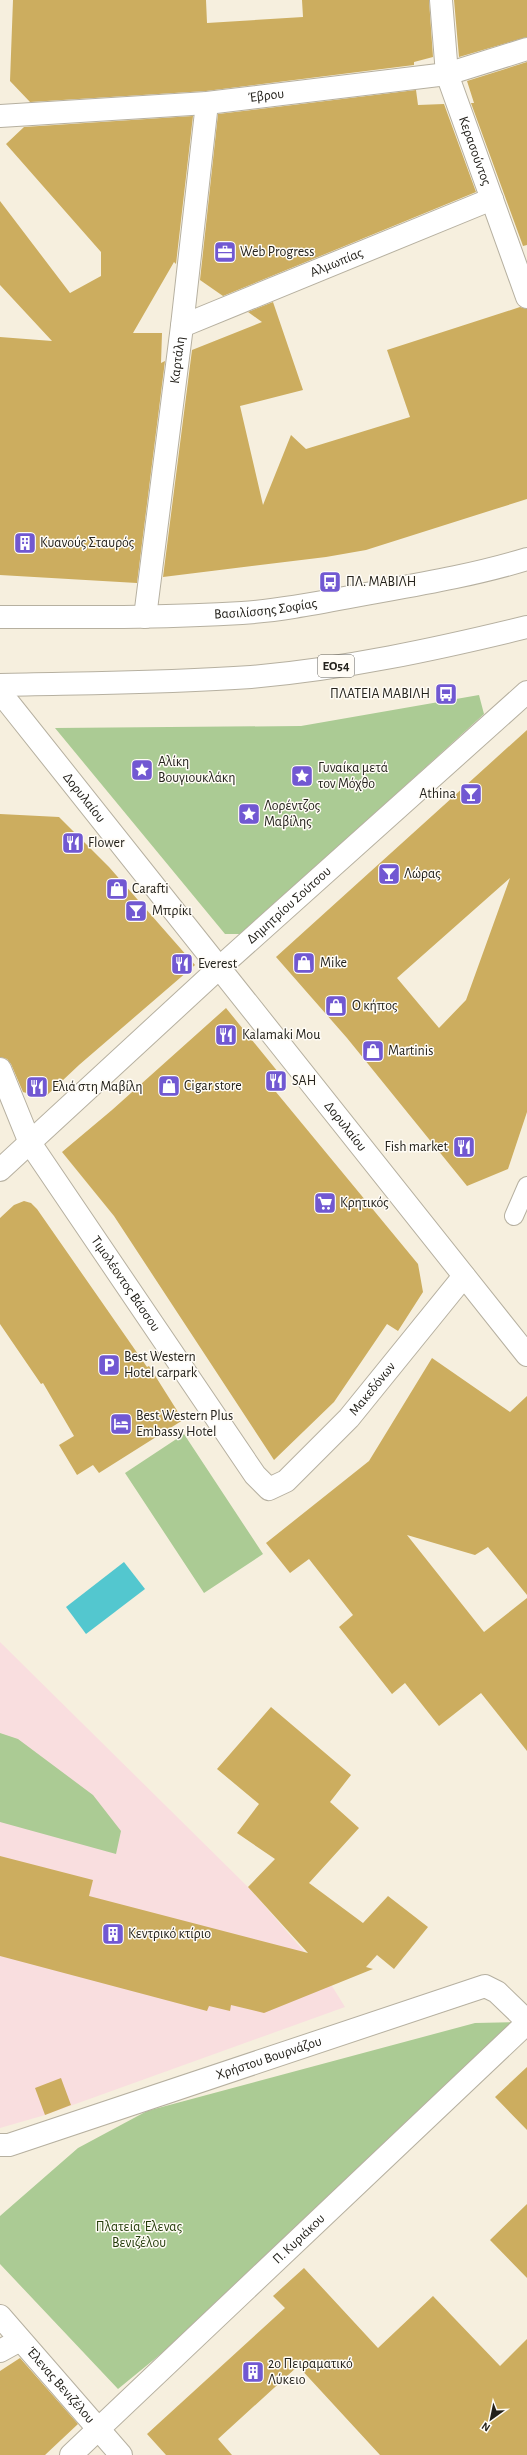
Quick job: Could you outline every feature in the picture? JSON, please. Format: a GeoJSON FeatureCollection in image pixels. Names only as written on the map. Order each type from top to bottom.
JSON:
{"type":"FeatureCollection","features":[{"type":"Feature","properties":{"kind":"street","name":"Κερασούντος"},"geometry":{"type":"LineString","coordinates":[[441,0],[448,74],[527,297]]}},
{"type":"Feature","properties":{"kind":"street","name":"Έβρου"},"geometry":{"type":"LineString","coordinates":[[0,116],[207,103],[448,74],[527,49]]}},
{"type":"Feature","properties":{"kind":"street","name":"Καρτάλη"},"geometry":{"type":"LineString","coordinates":[[144,617],[182,326],[207,103]]}},
{"type":"Feature","properties":{"kind":"street","name":"Αλμωπίας"},"geometry":{"type":"LineString","coordinates":[[182,326],[492,199]]}},
{"type":"Feature","properties":{"kind":"street","name":"Βασιλίσσης Σοφίας"},"geometry":{"type":"LineString","coordinates":[[0,617],[144,617],[244,612],[334,600],[473,574],[527,559]]}},
{"type":"Feature","properties":{"kind":"street","name":"ΕΟ54"},"geometry":{"type":"LineString","coordinates":[[0,685],[141,683],[252,676],[351,664],[427,650],[527,627]]}},
{"type":"Feature","properties":{"kind":"street","name":"Δορυλαίου"},"geometry":{"type":"LineString","coordinates":[[0,692],[527,1355]]}},
{"type":"Feature","properties":{"kind":"street","name":"Δημητρίου Σούτσου"},"geometry":{"type":"LineString","coordinates":[[0,1170],[220,968],[527,692]]}},
{"type":"Feature","properties":{"kind":"street","name":"Τιμολέοντος Βάσσου"},"geometry":{"type":"LineString","coordinates":[[0,1069],[30,1143],[255,1475],[269,1489]]}},
{"type":"Feature","properties":{"kind":"street"},"geometry":{"type":"LineString","coordinates":[[514,1216],[527,1186]]}},
{"type":"Feature","properties":{"kind":"street","name":"Μακεδόνων"},"geometry":{"type":"LineString","coordinates":[[269,1489],[286,1481],[349,1418],[464,1276]]}},
{"type":"Feature","properties":{"kind":"street","name":"Χρήστου Βουρνάζου"},"geometry":{"type":"LineString","coordinates":[[0,2145],[9,2145],[484,1986],[497,1992],[527,2022]]}},
{"type":"Feature","properties":{"kind":"street","name":"Π. Κυριάκου"},"geometry":{"type":"LineString","coordinates":[[71,2455],[527,2022]]}},
{"type":"Feature","properties":{"kind":"street","name":"Έλενας Βενιζέλου"},"geometry":{"type":"LineString","coordinates":[[0,2316],[121,2455]]}},
{"type":"Feature","properties":{"kind":"street"},"geometry":{"type":"LineString","coordinates":[[0,2351],[20,2340]]}},
{"type":"Feature","properties":{"kind":"shaded area"},"geometry":{"type":"Polygon","coordinates":[[[0,1642],[250,1889],[327,1978],[345,2007],[45,2115],[0,2128],[0,1642]]]}},
{"type":"Feature","properties":{"kind":"green space"},"geometry":{"type":"Polygon","coordinates":[[[479,695],[484,714],[242,934],[225,934],[55,728],[301,726],[479,695]]]}},
{"type":"Feature","properties":{"kind":"green space"},"geometry":{"type":"Polygon","coordinates":[[[184,1434],[263,1554],[204,1593],[125,1473],[184,1434]]]}},
{"type":"Feature","properties":{"kind":"green space"},"geometry":{"type":"Polygon","coordinates":[[[0,1733],[18,1739],[93,1795],[121,1831],[116,1854],[0,1822],[0,1733]]]}},
{"type":"Feature","properties":{"kind":"green space","name":"Πλατεία Έλενας Βενιζέλου"},"geometry":{"type":"Polygon","coordinates":[[[527,2022],[300,2240],[118,2389],[0,2264],[0,2216],[78,2148],[147,2111],[475,2023],[527,2022]]]}},
{"type":"Feature","properties":{"kind":"water"},"geometry":{"type":"Polygon","coordinates":[[[124,1562],[145,1589],[86,1634],[66,1607],[124,1562]]]}},
{"type":"Feature","properties":{"kind":"building"},"geometry":{"type":"Polygon","coordinates":[[[13,0],[206,0],[207,23],[303,17],[302,0],[429,0],[433,57],[414,62],[414,65],[206,91],[30,102],[10,81],[13,0]]]}},
{"type":"Feature","properties":{"kind":"building"},"geometry":{"type":"Polygon","coordinates":[[[454,0],[527,0],[527,37],[459,57],[454,0]]]}},
{"type":"Feature","properties":{"kind":"building"},"geometry":{"type":"Polygon","coordinates":[[[527,62],[527,245],[523,246],[471,103],[474,103],[467,81],[527,62]]]}},
{"type":"Feature","properties":{"kind":"building"},"geometry":{"type":"Polygon","coordinates":[[[416,90],[418,105],[444,104],[476,192],[223,296],[200,280],[218,114],[416,90]]]}},
{"type":"Feature","properties":{"kind":"building"},"geometry":{"type":"Polygon","coordinates":[[[193,116],[176,264],[174,262],[133,333],[162,333],[161,363],[165,361],[137,583],[0,575],[0,337],[52,341],[0,285],[0,201],[70,293],[101,276],[101,252],[6,144],[24,127],[193,116]]]}},
{"type":"Feature","properties":{"kind":"building"},"geometry":{"type":"Polygon","coordinates":[[[273,302],[303,390],[240,406],[263,505],[291,435],[306,449],[410,417],[387,350],[520,307],[527,309],[527,499],[366,550],[326,557],[163,577],[192,350],[262,322],[248,312],[273,302]]]}},
{"type":"Feature","properties":{"kind":"building"},"geometry":{"type":"Polygon","coordinates":[[[527,730],[527,1112],[508,1169],[467,1186],[347,1038],[276,957],[527,730]],[[510,878],[397,978],[439,1028],[466,1000],[510,878]]]}},
{"type":"Feature","properties":{"kind":"building"},"geometry":{"type":"Polygon","coordinates":[[[0,814],[59,817],[109,867],[195,965],[79,1065],[44,1098],[23,1092],[11,1064],[7,1059],[0,1057],[0,814]]]}},
{"type":"Feature","properties":{"kind":"building"},"geometry":{"type":"Polygon","coordinates":[[[226,1008],[287,1083],[276,1092],[418,1264],[423,1292],[398,1331],[387,1324],[334,1402],[274,1460],[114,1216],[62,1152],[112,1110],[226,1008]]]}},
{"type":"Feature","properties":{"kind":"building"},"geometry":{"type":"Polygon","coordinates":[[[24,1201],[31,1203],[37,1209],[147,1367],[149,1366],[183,1420],[99,1473],[93,1465],[77,1475],[59,1445],[74,1436],[43,1383],[41,1384],[0,1324],[0,1218],[14,1205],[24,1201]]]}},
{"type":"Feature","properties":{"kind":"building"},"geometry":{"type":"Polygon","coordinates":[[[432,1358],[510,1412],[527,1396],[527,1595],[488,1547],[475,1555],[407,1535],[484,1632],[527,1598],[527,1751],[481,1693],[439,1726],[405,1683],[392,1694],[339,1627],[353,1615],[309,1559],[290,1573],[266,1543],[369,1461],[432,1358]]]}},
{"type":"Feature","properties":{"kind":"building"},"geometry":{"type":"Polygon","coordinates":[[[271,1707],[351,1775],[330,1802],[359,1828],[309,1883],[363,1923],[388,1896],[428,1927],[394,1969],[377,1955],[366,1967],[373,1969],[264,2013],[231,2005],[230,2011],[209,2006],[207,2011],[0,1956],[0,1856],[93,1880],[89,1896],[308,1953],[248,1887],[275,1859],[237,1833],[259,1804],[217,1769],[271,1707]]]}},
{"type":"Feature","properties":{"kind":"building"},"geometry":{"type":"Polygon","coordinates":[[[527,2067],[527,2130],[495,2097],[527,2067]]]}},
{"type":"Feature","properties":{"kind":"building"},"geometry":{"type":"Polygon","coordinates":[[[61,2078],[71,2105],[45,2115],[35,2088],[61,2078]]]}},
{"type":"Feature","properties":{"kind":"building"},"geometry":{"type":"Polygon","coordinates":[[[527,2204],[527,2278],[490,2240],[527,2204]]]}},
{"type":"Feature","properties":{"kind":"building"},"geometry":{"type":"Polygon","coordinates":[[[304,2268],[378,2348],[433,2296],[500,2366],[527,2339],[527,2455],[380,2455],[298,2366],[218,2439],[232,2455],[166,2455],[147,2434],[285,2308],[273,2296],[304,2268]]]}},
{"type":"Feature","properties":{"kind":"building"},"geometry":{"type":"Polygon","coordinates":[[[20,2358],[78,2424],[45,2455],[0,2455],[0,2371],[20,2358]]]}},
{"type":"Feature","properties":{"kind":"place","name":"Web Progress"},"geometry":{"type":"Point","coordinates":[225,252]}},
{"type":"Feature","properties":{"kind":"place","name":"Κυανούς Σταυρός"},"geometry":{"type":"Point","coordinates":[25,543]}},
{"type":"Feature","properties":{"kind":"place","name":"ΠΛ. ΜΑΒΙΛΗ"},"geometry":{"type":"Point","coordinates":[330,582]}},
{"type":"Feature","properties":{"kind":"place","name":"ΠΛΑΤΕΙΑ ΜΑΒΙΛΗ"},"geometry":{"type":"Point","coordinates":[446,694]}},
{"type":"Feature","properties":{"kind":"place","name":"Αλίκη Βουγιουκλάκη"},"geometry":{"type":"Point","coordinates":[142,770]}},
{"type":"Feature","properties":{"kind":"place","name":"Γυναίκα μετά τον Μόχθο"},"geometry":{"type":"Point","coordinates":[302,776]}},
{"type":"Feature","properties":{"kind":"place","name":"Athina"},"geometry":{"type":"Point","coordinates":[471,794]}},
{"type":"Feature","properties":{"kind":"place","name":"Λορέντζος Μαβίλης"},"geometry":{"type":"Point","coordinates":[249,814]}},
{"type":"Feature","properties":{"kind":"place","name":"Flower"},"geometry":{"type":"Point","coordinates":[73,843]}},
{"type":"Feature","properties":{"kind":"place","name":"Λώρας"},"geometry":{"type":"Point","coordinates":[389,874]}},
{"type":"Feature","properties":{"kind":"place","name":"Carafti"},"geometry":{"type":"Point","coordinates":[117,889]}},
{"type":"Feature","properties":{"kind":"place","name":"Μπρίκι"},"geometry":{"type":"Point","coordinates":[136,911]}},
{"type":"Feature","properties":{"kind":"place","name":"Mike"},"geometry":{"type":"Point","coordinates":[304,963]}},
{"type":"Feature","properties":{"kind":"place","name":"Everest"},"geometry":{"type":"Point","coordinates":[182,964]}},
{"type":"Feature","properties":{"kind":"place","name":"Ο κήπος"},"geometry":{"type":"Point","coordinates":[336,1006]}},
{"type":"Feature","properties":{"kind":"place","name":"Kalamaki Mou"},"geometry":{"type":"Point","coordinates":[226,1035]}},
{"type":"Feature","properties":{"kind":"place","name":"Martinis"},"geometry":{"type":"Point","coordinates":[373,1051]}},
{"type":"Feature","properties":{"kind":"place","name":"SAH"},"geometry":{"type":"Point","coordinates":[276,1081]}},
{"type":"Feature","properties":{"kind":"place","name":"Cigar store"},"geometry":{"type":"Point","coordinates":[169,1086]}},
{"type":"Feature","properties":{"kind":"place","name":"Ελιά στη Μαβίλη"},"geometry":{"type":"Point","coordinates":[37,1087]}},
{"type":"Feature","properties":{"kind":"place","name":"Fish market"},"geometry":{"type":"Point","coordinates":[464,1147]}},
{"type":"Feature","properties":{"kind":"place","name":"Κρητικός"},"geometry":{"type":"Point","coordinates":[325,1203]}},
{"type":"Feature","properties":{"kind":"place","name":"Best Western Hotel carpark"},"geometry":{"type":"Point","coordinates":[109,1365]}},
{"type":"Feature","properties":{"kind":"place","name":"Best Western Plus Embassy Hotel"},"geometry":{"type":"Point","coordinates":[121,1424]}},
{"type":"Feature","properties":{"kind":"place","name":"Κεντρικό κτίριο"},"geometry":{"type":"Point","coordinates":[113,1934]}},
{"type":"Feature","properties":{"kind":"place","name":"2ο Πειραματικό Λύκειο"},"geometry":{"type":"Point","coordinates":[253,2372]}}]}
